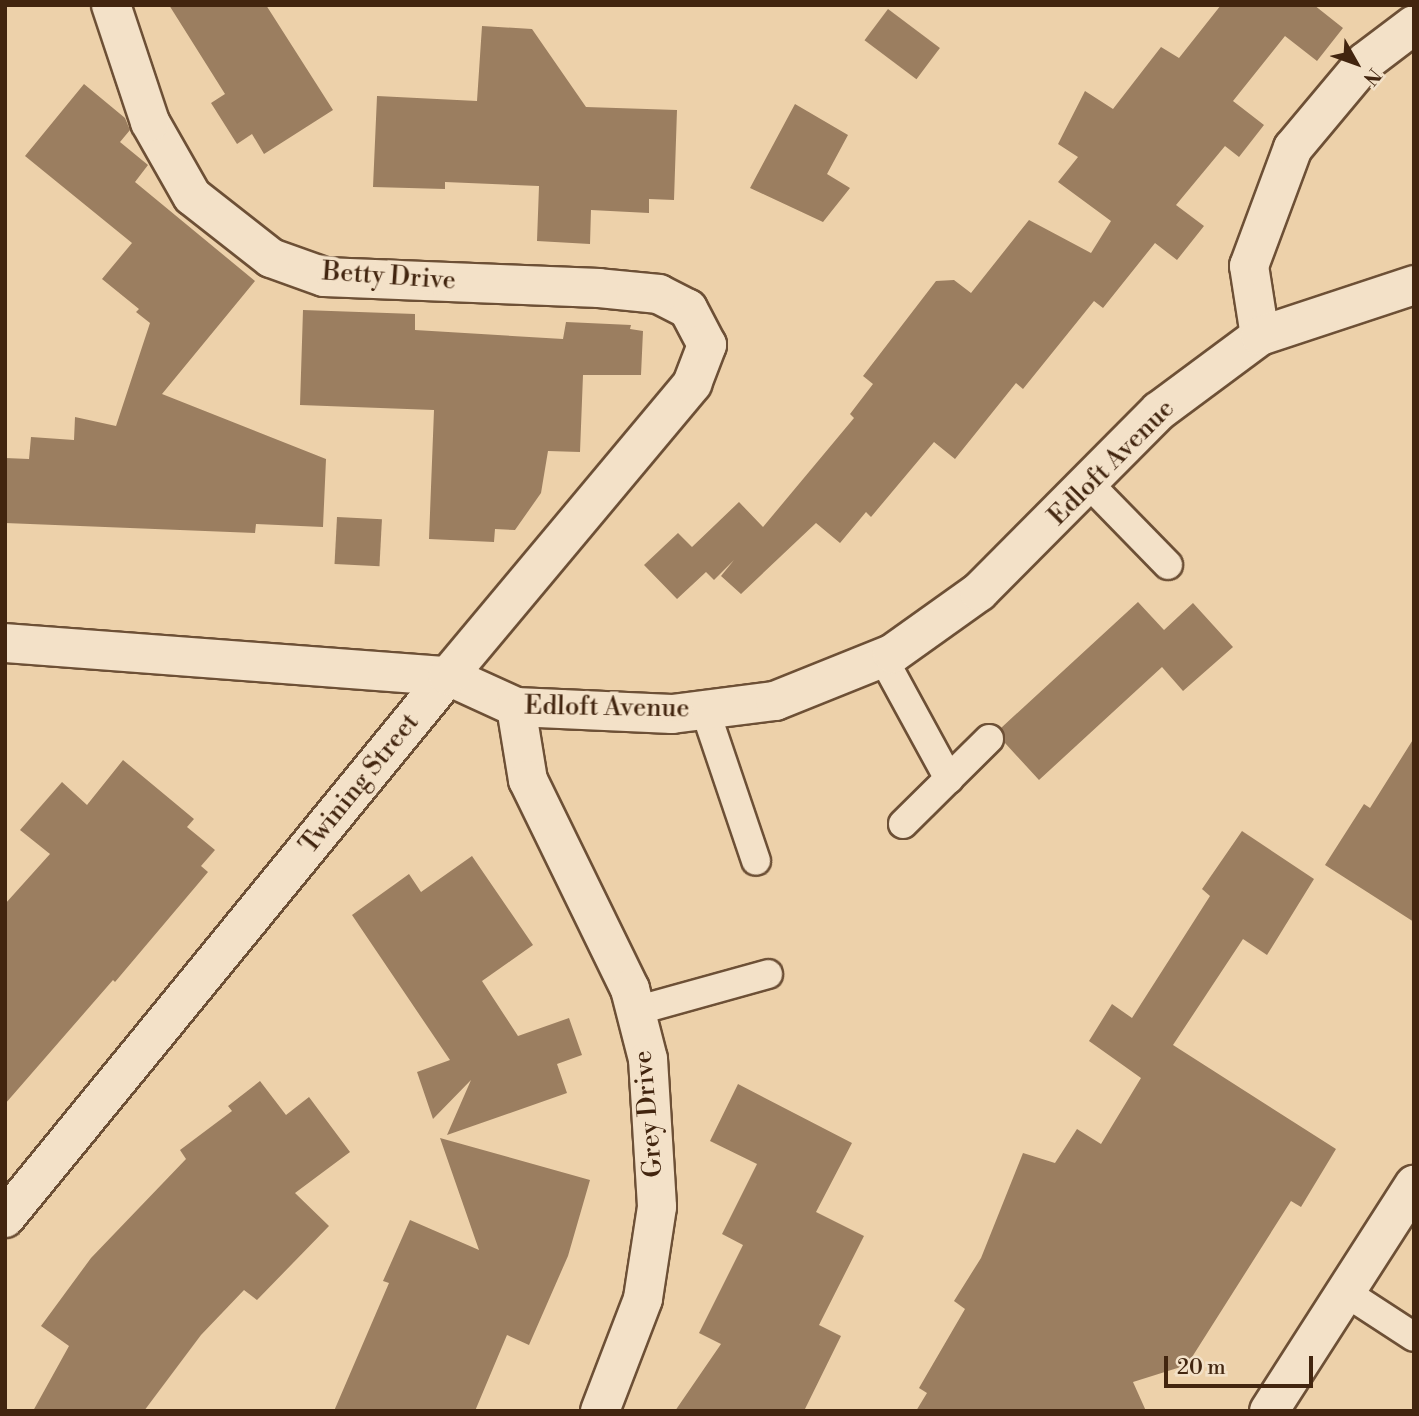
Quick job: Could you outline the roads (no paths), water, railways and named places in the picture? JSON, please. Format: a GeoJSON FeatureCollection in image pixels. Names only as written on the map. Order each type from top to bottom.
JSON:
{"type":"FeatureCollection","features":[{"type":"Feature","properties":{"kind":"street","name":"Betty Drive"},"geometry":{"type":"LineString","coordinates":[[111,5],[150,122],[192,196],[271,258],[324,277],[599,288],[659,295],[688,309],[707,345]]}},
{"type":"Feature","properties":{"kind":"street"},"geometry":{"type":"LineString","coordinates":[[1260,336],[1249,267],[1293,148],[1365,62],[1414,25]]}},
{"type":"Feature","properties":{"kind":"street","name":"Edloft Avenue"},"geometry":{"type":"LineString","coordinates":[[5,643],[448,676],[516,707],[672,714],[775,701],[883,658],[979,592],[1160,411],[1260,336],[1414,285]]}},
{"type":"Feature","properties":{"kind":"street","name":"Twining Street"},"geometry":{"type":"LineString","coordinates":[[5,1218],[448,676],[692,384],[707,345]]}},
{"type":"Feature","properties":{"kind":"street","name":"Grey Drive"},"geometry":{"type":"LineString","coordinates":[[516,707],[528,780],[630,989],[648,1059],[657,1208],[643,1299],[600,1411]]}},
{"type":"Feature","properties":{"kind":"street"},"geometry":{"type":"LineString","coordinates":[[1269,1411],[1414,1185]]}},
{"type":"Feature","properties":{"kind":"lane"},"geometry":{"type":"LineString","coordinates":[[1089,484],[1168,565]]}},
{"type":"Feature","properties":{"kind":"lane"},"geometry":{"type":"LineString","coordinates":[[883,658],[949,779]]}},
{"type":"Feature","properties":{"kind":"lane"},"geometry":{"type":"LineString","coordinates":[[705,710],[756,861]]}},
{"type":"Feature","properties":{"kind":"lane"},"geometry":{"type":"LineString","coordinates":[[903,824],[989,739]]}},
{"type":"Feature","properties":{"kind":"lane"},"geometry":{"type":"LineString","coordinates":[[635,1012],[768,974]]}},
{"type":"Feature","properties":{"kind":"lane"},"geometry":{"type":"LineString","coordinates":[[1345,1292],[1414,1337]]}}]}
